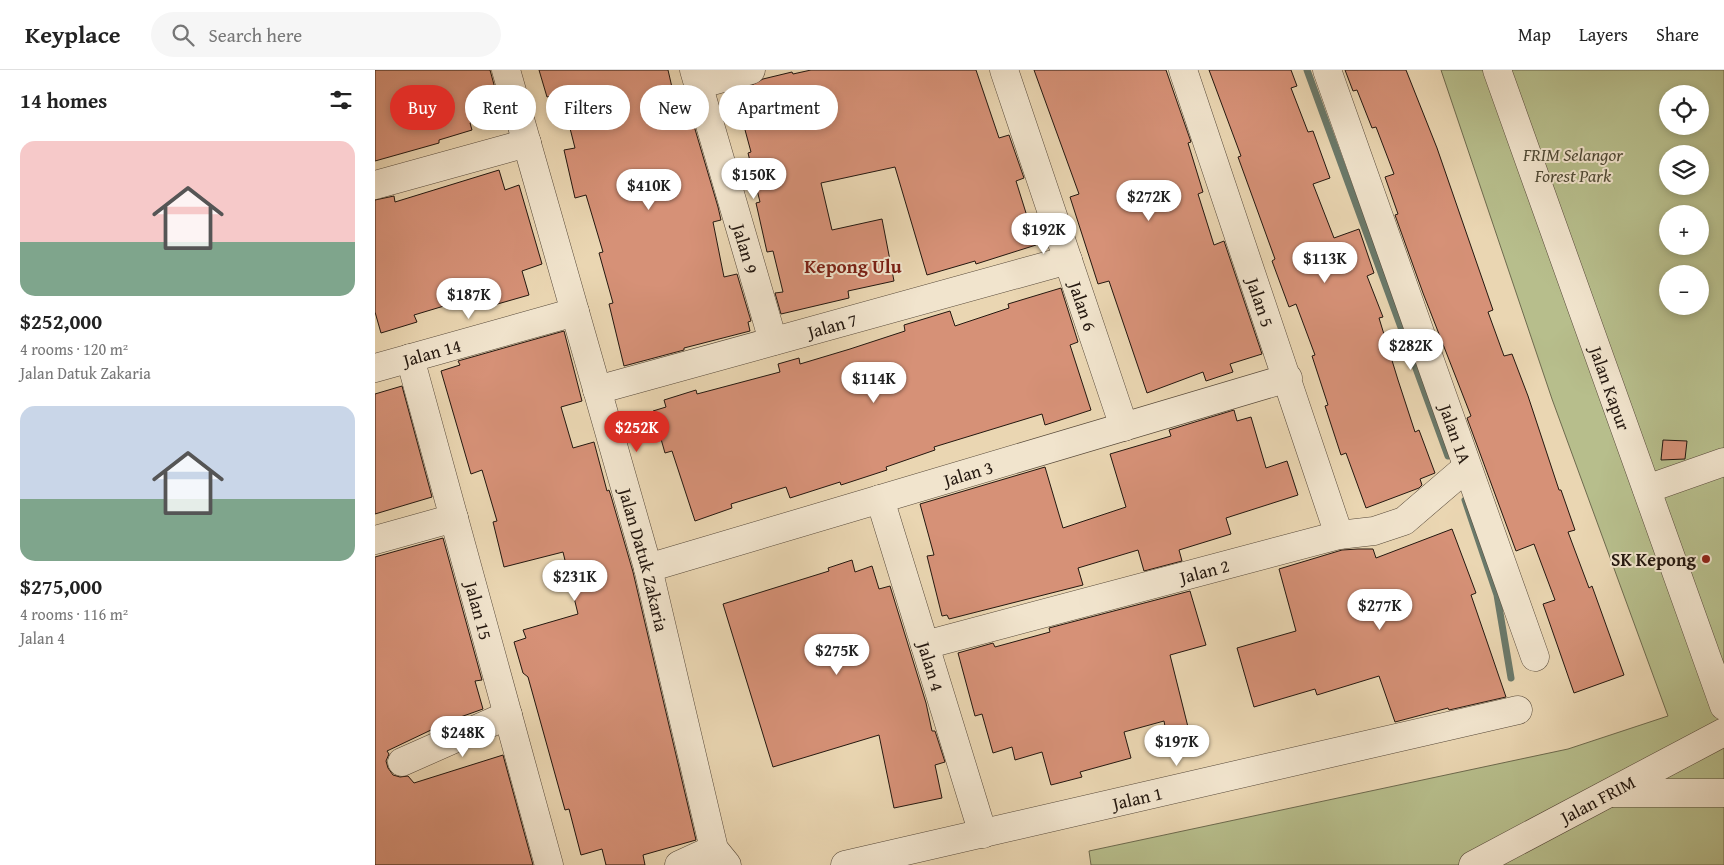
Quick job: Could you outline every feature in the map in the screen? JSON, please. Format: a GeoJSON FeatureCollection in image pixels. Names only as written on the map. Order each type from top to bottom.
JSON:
{"type":"FeatureCollection","features":[{"type":"Feature","properties":{"kind":"street","name":"Jalan Datuk Zakaria"},"geometry":{"type":"LineString","coordinates":[[506,70],[648,568],[721,857]]}},
{"type":"Feature","properties":{"kind":"street"},"geometry":{"type":"LineString","coordinates":[[696,78],[751,70]]}},
{"type":"Feature","properties":{"kind":"street","name":"Jalan 6"},"geometry":{"type":"LineString","coordinates":[[1003,70],[1125,427]]}},
{"type":"Feature","properties":{"kind":"street","name":"Jalan 5"},"geometry":{"type":"LineString","coordinates":[[1183,70],[1339,534]]}},
{"type":"Feature","properties":{"kind":"street","name":"Jalan 1A"},"geometry":{"type":"LineString","coordinates":[[1327,70],[1535,657]]}},
{"type":"Feature","properties":{"kind":"street","name":"Jalan Kapur"},"geometry":{"type":"LineString","coordinates":[[1497,70],[1724,706]]}},
{"type":"Feature","properties":{"kind":"street","name":"Jalan 9"},"geometry":{"type":"LineString","coordinates":[[696,78],[773,341]]}},
{"type":"Feature","properties":{"kind":"street"},"geometry":{"type":"LineString","coordinates":[[375,185],[527,143]]}},
{"type":"Feature","properties":{"kind":"street","name":"Jalan 7"},"geometry":{"type":"LineString","coordinates":[[597,390],[1068,260]]}},
{"type":"Feature","properties":{"kind":"street","name":"Jalan 14"},"geometry":{"type":"LineString","coordinates":[[375,368],[575,312]]}},
{"type":"Feature","properties":{"kind":"street","name":"Jalan 15"},"geometry":{"type":"LineString","coordinates":[[410,358],[549,865]]}},
{"type":"Feature","properties":{"kind":"street","name":"Jalan 3"},"geometry":{"type":"LineString","coordinates":[[648,568],[1288,378]]}},
{"type":"Feature","properties":{"kind":"street"},"geometry":{"type":"LineString","coordinates":[[1647,489],[1724,462]]}},
{"type":"Feature","properties":{"kind":"street","name":"Jalan 2"},"geometry":{"type":"LineString","coordinates":[[925,645],[1339,534],[1374,531],[1404,521],[1467,467]]}},
{"type":"Feature","properties":{"kind":"street","name":"Jalan 4"},"geometry":{"type":"LineString","coordinates":[[880,499],[983,834]]}},
{"type":"Feature","properties":{"kind":"street"},"geometry":{"type":"LineString","coordinates":[[375,540],[454,518]]}},
{"type":"Feature","properties":{"kind":"street","name":"Jalan 1"},"geometry":{"type":"LineString","coordinates":[[845,865],[1518,710]]}},
{"type":"Feature","properties":{"kind":"street"},"geometry":{"type":"LineString","coordinates":[[402,762],[507,715]]}},
{"type":"Feature","properties":{"kind":"street","name":"Jalan FRIM"},"geometry":{"type":"LineString","coordinates":[[1473,865],[1724,732]]}},
{"type":"Feature","properties":{"kind":"street"},"geometry":{"type":"LineString","coordinates":[[1610,793],[1724,793]]}},
{"type":"Feature","properties":{"kind":"street"},"geometry":{"type":"LineString","coordinates":[[679,865],[721,857]]}},
{"type":"Feature","properties":{"kind":"green space","name":"FRIM Selangor Forest Park"},"geometry":{"type":"Polygon","coordinates":[[[1441,70],[1724,70],[1724,865],[1091,865],[1089,851],[1568,749],[1668,716],[1552,399],[1441,70]]]}},
{"type":"Feature","properties":{"kind":"building"},"geometry":{"type":"Polygon","coordinates":[[[375,70],[490,70],[494,85],[465,85],[465,130],[472,130],[439,140],[439,143],[375,161],[375,70]]]}},
{"type":"Feature","properties":{"kind":"building"},"geometry":{"type":"Polygon","coordinates":[[[539,70],[668,70],[671,85],[640,85],[640,130],[695,130],[721,220],[713,222],[724,277],[737,274],[751,321],[748,322],[750,331],[624,366],[609,304],[613,303],[599,253],[603,252],[586,195],[575,198],[564,150],[575,148],[570,130],[630,130],[630,85],[546,85],[546,94],[539,70]]]}},
{"type":"Feature","properties":{"kind":"building"},"geometry":{"type":"Polygon","coordinates":[[[811,70],[976,70],[999,138],[1009,135],[1024,178],[1016,181],[1036,245],[976,264],[975,261],[927,275],[895,167],[821,183],[832,230],[882,219],[894,281],[848,291],[849,298],[781,314],[775,293],[783,292],[773,251],[767,252],[756,203],[760,202],[748,153],[751,152],[745,130],[838,130],[838,85],[752,85],[763,79],[792,72],[793,74],[811,70]]]}},
{"type":"Feature","properties":{"kind":"building"},"geometry":{"type":"Polygon","coordinates":[[[1034,70],[1166,70],[1191,142],[1188,143],[1203,192],[1198,194],[1214,245],[1224,241],[1262,354],[1230,364],[1233,372],[1206,381],[1203,372],[1147,393],[1109,281],[1098,284],[1070,197],[1079,194],[1034,70]]]}},
{"type":"Feature","properties":{"kind":"building"},"geometry":{"type":"Polygon","coordinates":[[[1209,70],[1291,70],[1297,86],[1291,88],[1308,132],[1313,131],[1330,178],[1313,184],[1334,238],[1359,229],[1374,273],[1367,276],[1383,317],[1379,318],[1415,432],[1419,430],[1435,473],[1420,479],[1422,485],[1419,488],[1366,508],[1346,453],[1341,455],[1325,406],[1328,405],[1312,356],[1315,355],[1296,304],[1289,307],[1272,261],[1275,259],[1238,157],[1241,156],[1209,70]]]}},
{"type":"Feature","properties":{"kind":"building"},"geometry":{"type":"Polygon","coordinates":[[[1345,70],[1406,70],[1437,148],[1493,310],[1488,312],[1504,356],[1512,354],[1528,396],[1559,490],[1561,490],[1575,530],[1568,532],[1589,588],[1592,586],[1624,675],[1574,693],[1543,604],[1555,600],[1534,544],[1516,551],[1467,418],[1471,416],[1395,215],[1398,214],[1385,177],[1394,174],[1376,127],[1372,128],[1357,90],[1353,91],[1345,70]]]}},
{"type":"Feature","properties":{"kind":"building"},"geometry":{"type":"Polygon","coordinates":[[[499,170],[505,190],[519,185],[542,264],[522,271],[529,295],[487,307],[484,294],[414,315],[417,322],[381,333],[375,312],[375,200],[394,196],[395,202],[499,170]]]}},
{"type":"Feature","properties":{"kind":"building"},"geometry":{"type":"Polygon","coordinates":[[[1061,288],[1078,342],[1070,345],[1091,410],[1045,425],[1042,414],[934,447],[935,450],[886,467],[887,470],[841,485],[840,482],[790,498],[786,487],[731,504],[732,508],[695,521],[672,451],[665,453],[653,411],[666,407],[664,400],[696,390],[697,394],[780,372],[778,364],[799,358],[800,364],[850,349],[905,331],[904,325],[950,311],[955,326],[1009,308],[1008,304],[1061,288]]]}},
{"type":"Feature","properties":{"kind":"building"},"geometry":{"type":"Polygon","coordinates":[[[564,331],[582,401],[561,407],[573,448],[594,442],[607,491],[609,490],[611,496],[633,572],[696,840],[643,855],[645,865],[606,865],[602,849],[581,855],[569,809],[565,810],[528,677],[523,673],[514,642],[526,638],[523,630],[578,614],[563,552],[504,567],[493,522],[497,521],[482,470],[471,474],[441,371],[460,365],[458,361],[564,331]]]}},
{"type":"Feature","properties":{"kind":"building"},"geometry":{"type":"Polygon","coordinates":[[[402,386],[432,497],[375,514],[375,394],[402,386]]]}},
{"type":"Feature","properties":{"kind":"building"},"geometry":{"type":"Polygon","coordinates":[[[1234,410],[1237,421],[1251,417],[1266,468],[1287,461],[1298,495],[1226,518],[1231,534],[1179,550],[1182,561],[1144,571],[1138,550],[1078,568],[1083,585],[949,619],[947,615],[942,616],[927,556],[934,555],[920,504],[1045,467],[1063,528],[1126,507],[1110,454],[1171,436],[1169,430],[1234,410]]]}},
{"type":"Feature","properties":{"kind":"building"},"geometry":{"type":"Polygon","coordinates":[[[1663,440],[1687,441],[1685,459],[1661,460],[1663,440]]]}},
{"type":"Feature","properties":{"kind":"building"},"geometry":{"type":"Polygon","coordinates":[[[1452,529],[1476,593],[1471,595],[1506,697],[1449,710],[1448,708],[1395,722],[1379,676],[1317,695],[1315,689],[1254,707],[1237,648],[1296,631],[1279,569],[1342,550],[1373,549],[1376,558],[1452,529]]]}},
{"type":"Feature","properties":{"kind":"building"},"geometry":{"type":"Polygon","coordinates":[[[443,538],[482,680],[475,681],[483,709],[452,720],[387,751],[389,754],[386,761],[393,775],[400,777],[408,776],[414,783],[503,755],[533,865],[375,865],[375,557],[443,538]]]}},
{"type":"Feature","properties":{"kind":"building"},"geometry":{"type":"Polygon","coordinates":[[[852,560],[855,572],[872,566],[879,589],[890,586],[926,703],[932,731],[935,731],[945,762],[935,765],[942,798],[894,808],[879,735],[773,767],[723,604],[829,571],[828,568],[852,560]]]}},
{"type":"Feature","properties":{"kind":"building"},"geometry":{"type":"Polygon","coordinates":[[[1190,591],[1206,645],[1170,655],[1189,731],[1167,737],[1164,721],[1124,732],[1131,758],[1080,772],[1082,777],[1051,785],[1042,752],[1015,760],[1012,747],[993,753],[982,714],[975,716],[958,653],[993,643],[995,647],[1050,632],[1049,628],[1190,591]]]}},
{"type":"Feature","properties":{"kind":"waterway"},"geometry":{"type":"LineString","coordinates":[[1307,70],[1448,456]]}},
{"type":"Feature","properties":{"kind":"waterway"},"geometry":{"type":"LineString","coordinates":[[1465,500],[1497,595],[1511,678]]}},
{"type":"Feature","properties":{"kind":"place","name":"SK Kepong"},"geometry":{"type":"Point","coordinates":[1706,559]}},
{"type":"Feature","properties":{"kind":"district","name":"Kepong Ulu"},"geometry":{"type":"Point","coordinates":[853,266]}}]}
